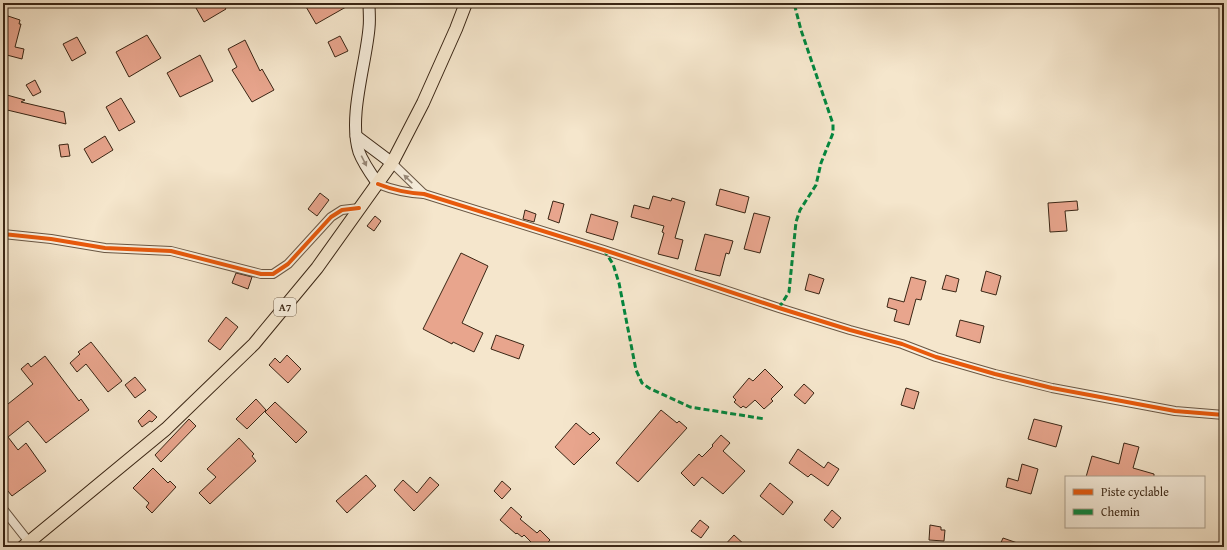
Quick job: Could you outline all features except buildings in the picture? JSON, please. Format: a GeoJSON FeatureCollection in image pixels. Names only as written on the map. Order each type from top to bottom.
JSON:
{"type":"FeatureCollection","features":[{"type":"Feature","properties":{"kind":"main road"},"geometry":{"type":"LineString","coordinates":[[369,3],[370,27],[356,112],[356,136],[360,153],[378,184]]}},
{"type":"Feature","properties":{"kind":"main road","name":"A7"},"geometry":{"type":"LineString","coordinates":[[26,544],[166,429],[254,344],[318,268],[392,163],[423,103],[466,3]]}},
{"type":"Feature","properties":{"kind":"main road"},"geometry":{"type":"LineString","coordinates":[[356,136],[392,163]]}},
{"type":"Feature","properties":{"kind":"street"},"geometry":{"type":"LineString","coordinates":[[392,163],[424,194]]}},
{"type":"Feature","properties":{"kind":"street"},"geometry":{"type":"LineString","coordinates":[[378,184],[392,190],[424,194],[604,250],[745,297],[850,330],[902,344],[936,357],[995,374],[1052,388],[1175,411],[1224,415]]}},
{"type":"Feature","properties":{"kind":"street"},"geometry":{"type":"LineString","coordinates":[[3,234],[51,239],[106,248],[171,251],[261,274],[272,274],[288,264],[331,217],[342,210],[359,208]]}},
{"type":"Feature","properties":{"kind":"street"},"geometry":{"type":"LineString","coordinates":[[3,509],[26,544]]}},
{"type":"Feature","properties":{"kind":"marked path"},"geometry":{"type":"LineString","coordinates":[[779,308],[789,292],[796,222],[800,210],[816,185],[821,163],[833,133],[833,124],[801,30],[794,3]]}},
{"type":"Feature","properties":{"kind":"marked path"},"geometry":{"type":"LineString","coordinates":[[604,250],[613,264],[619,283],[636,370],[642,383],[649,388],[690,407],[765,419]]}},
{"type":"Feature","properties":{"kind":"cycle path"},"geometry":{"type":"LineString","coordinates":[[378,184],[400,191],[424,194],[604,250],[779,308],[902,344],[936,357],[995,374],[1052,388],[1175,411],[1224,415]]}},
{"type":"Feature","properties":{"kind":"cycle path"},"geometry":{"type":"LineString","coordinates":[[3,234],[51,239],[105,248],[171,251],[261,274],[273,274],[288,264],[331,217],[342,210],[359,208]]}}]}
